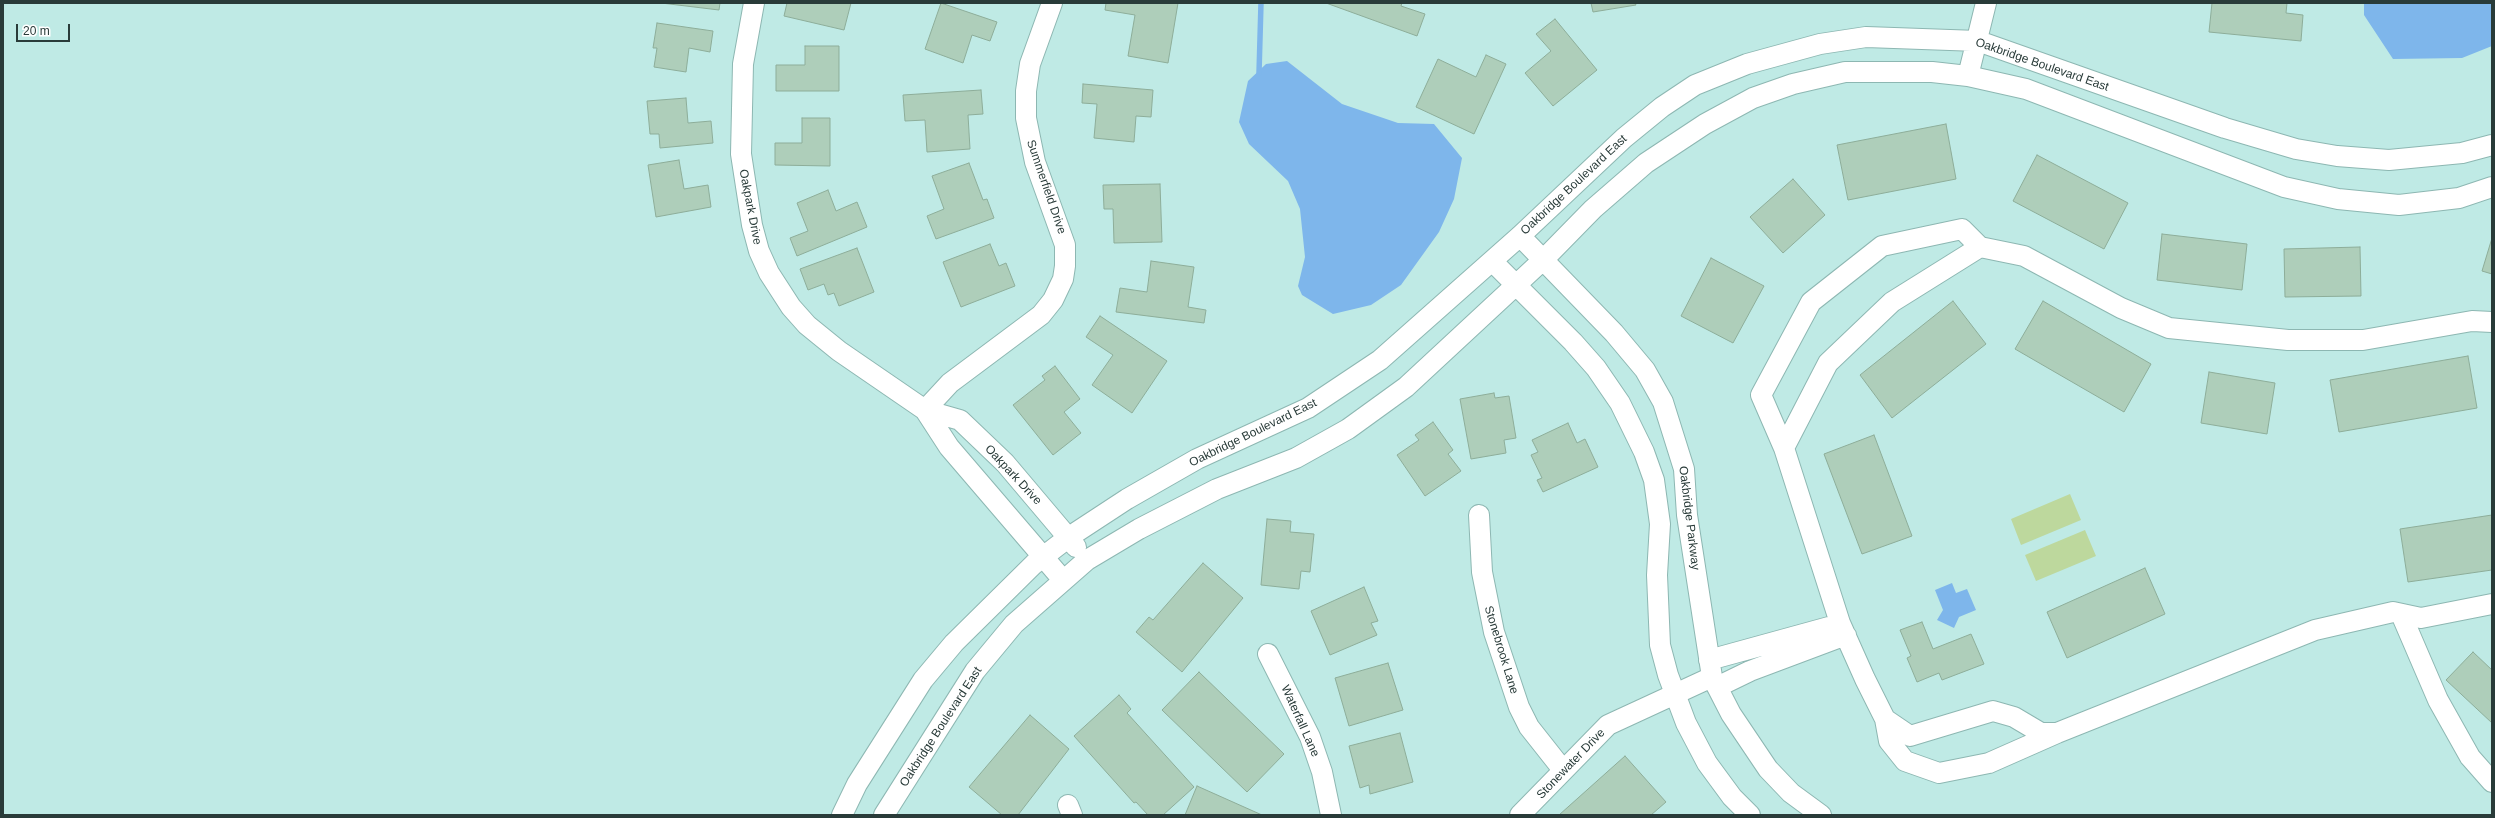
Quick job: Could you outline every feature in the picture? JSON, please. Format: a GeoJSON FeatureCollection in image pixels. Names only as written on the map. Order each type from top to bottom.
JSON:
{"type":"FeatureCollection","features":[{"type":"Feature","properties":{"kind":"street","name":"Oakpark Drive"},"geometry":{"type":"LineString","coordinates":[[754,3],[743,64],[740,127],[744,182],[759,251],[769,273],[791,307],[807,325],[839,351],[925,410],[960,420],[1000,458],[1069,537],[1087,560]]}},
{"type":"Feature","properties":{"kind":"street","name":"Summerfield Drive"},"geometry":{"type":"LineString","coordinates":[[925,410],[950,383],[1041,315],[1053,300],[1063,279],[1065,266],[1065,245],[1035,162],[1026,118],[1026,91],[1030,64],[1052,3]]}},
{"type":"Feature","properties":{"kind":"street"},"geometry":{"type":"LineString","coordinates":[[1968,76],[1978,41],[1986,3]]}},
{"type":"Feature","properties":{"kind":"street","name":"Oakbridge Boulevard East"},"geometry":{"type":"LineString","coordinates":[[842,815],[857,784],[923,680],[954,643],[1044,556],[1069,537],[1127,499],[1197,459],[1308,408],[1348,383],[1380,360],[1492,261],[1624,138],[1662,108],[1696,85],[1747,64],[1820,44],[1866,37],[1978,41],[2225,128],[2296,149],[2337,156],[2389,160],[2462,153],[2492,145]]}},
{"type":"Feature","properties":{"kind":"street","name":"Oakbridge Boulevard East"},"geometry":{"type":"LineString","coordinates":[[884,815],[975,672],[1014,624],[1087,560],[1139,529],[1217,489],[1296,458],[1348,428],[1406,387],[1460,335],[1544,259],[1593,209],[1646,164],[1705,124],[1753,98],[1793,84],[1845,72],[1932,72],[1968,76],[2026,89],[2284,187],[2330,197],[2399,205],[2459,198],[2492,187]]}},
{"type":"Feature","properties":{"kind":"street"},"geometry":{"type":"LineString","coordinates":[[2492,322],[2472,321],[2363,340],[2288,340],[2169,328],[2121,308],[2024,256],[1980,247],[1962,229],[1882,246],[1811,302],[1761,395],[1784,448],[1843,629],[1885,719],[1889,741],[1905,761],[1939,773],[1989,763],[2057,733],[2315,630],[2393,612],[2421,618],[2492,604]]}},
{"type":"Feature","properties":{"kind":"street","name":"Oakbridge Parkway"},"geometry":{"type":"LineString","coordinates":[[1520,236],[1544,259],[1645,370],[1663,402],[1684,469],[1687,515],[1712,675],[1731,714],[1768,769],[1791,794],[1821,815]]}},
{"type":"Feature","properties":{"kind":"street"},"geometry":{"type":"LineString","coordinates":[[1784,448],[1828,363],[1892,302],[1980,247]]}},
{"type":"Feature","properties":{"kind":"street"},"geometry":{"type":"LineString","coordinates":[[1492,261],[1573,342],[1596,368],[1620,403],[1644,452],[1654,480],[1660,524],[1657,575],[1660,645],[1675,694],[1686,723],[1706,763],[1732,797],[1750,815]]}},
{"type":"Feature","properties":{"kind":"street","name":"Oakpark Drive"},"geometry":{"type":"LineString","coordinates":[[925,410],[949,447],[1063,580]]}},
{"type":"Feature","properties":{"kind":"street"},"geometry":{"type":"LineString","coordinates":[[980,483],[1000,458]]}},
{"type":"Feature","properties":{"kind":"street","name":"Stonebrook Lane"},"geometry":{"type":"LineString","coordinates":[[1479,515],[1482,572],[1494,632],[1522,714],[1544,748],[1563,770]]}},
{"type":"Feature","properties":{"kind":"street"},"geometry":{"type":"LineString","coordinates":[[2401,614],[2438,700],[2470,757],[2492,782]]}},
{"type":"Feature","properties":{"kind":"street"},"geometry":{"type":"LineString","coordinates":[[1712,675],[1750,671],[1843,629]]}},
{"type":"Feature","properties":{"kind":"street"},"geometry":{"type":"LineString","coordinates":[[1712,675],[1843,629]]}},
{"type":"Feature","properties":{"kind":"street","name":"Waterfall Lane"},"geometry":{"type":"LineString","coordinates":[[1268,654],[1310,737],[1322,772],[1331,815]]}},
{"type":"Feature","properties":{"kind":"street","name":"Stonewater Drive"},"geometry":{"type":"LineString","coordinates":[[1520,815],[1608,725],[1712,675]]}},
{"type":"Feature","properties":{"kind":"street"},"geometry":{"type":"LineString","coordinates":[[1885,719],[1910,736],[1993,711],[2014,716],[2041,733],[2057,733]]}},
{"type":"Feature","properties":{"kind":"green space"},"geometry":{"type":"Polygon","coordinates":[[[2070,494],[2081,520],[2021,545],[2011,519],[2070,494]]]}},
{"type":"Feature","properties":{"kind":"green space"},"geometry":{"type":"Polygon","coordinates":[[[2085,530],[2096,556],[2036,581],[2025,555],[2085,530]]]}},
{"type":"Feature","properties":{"kind":"water"},"geometry":{"type":"Polygon","coordinates":[[[2364,3],[2492,3],[2492,46],[2462,58],[2393,59],[2364,15],[2364,3]]]}},
{"type":"Feature","properties":{"kind":"water"},"geometry":{"type":"Polygon","coordinates":[[[1287,61],[1342,104],[1398,123],[1434,124],[1462,158],[1454,199],[1439,232],[1401,285],[1371,305],[1333,314],[1302,295],[1298,286],[1305,257],[1300,209],[1288,181],[1249,144],[1239,122],[1248,81],[1266,64],[1287,61]]]}},
{"type":"Feature","properties":{"kind":"water"},"geometry":{"type":"Polygon","coordinates":[[[1952,583],[1956,593],[1967,589],[1976,610],[1959,617],[1954,628],[1937,620],[1943,610],[1935,590],[1952,583]]]}},
{"type":"Feature","properties":{"kind":"building"},"geometry":{"type":"Polygon","coordinates":[[[661,3],[720,3],[719,10],[661,3]]]}},
{"type":"Feature","properties":{"kind":"building"},"geometry":{"type":"Polygon","coordinates":[[[787,3],[851,3],[844,30],[784,16],[787,3]]]}},
{"type":"Feature","properties":{"kind":"building"},"geometry":{"type":"Polygon","coordinates":[[[941,3],[997,22],[990,41],[972,35],[963,63],[925,49],[941,3]]]}},
{"type":"Feature","properties":{"kind":"building"},"geometry":{"type":"Polygon","coordinates":[[[1106,3],[1178,3],[1168,63],[1128,56],[1135,15],[1105,10],[1106,3]]]}},
{"type":"Feature","properties":{"kind":"building"},"geometry":{"type":"Polygon","coordinates":[[[1326,3],[1402,3],[1401,6],[1425,14],[1417,36],[1326,3]]]}},
{"type":"Feature","properties":{"kind":"building"},"geometry":{"type":"Polygon","coordinates":[[[1591,3],[1635,3],[1636,5],[1593,12],[1591,3]]]}},
{"type":"Feature","properties":{"kind":"building"},"geometry":{"type":"Polygon","coordinates":[[[2212,3],[2287,3],[2286,13],[2303,15],[2301,41],[2209,32],[2212,3]]]}},
{"type":"Feature","properties":{"kind":"building"},"geometry":{"type":"Polygon","coordinates":[[[1555,19],[1597,70],[1553,106],[1525,73],[1551,51],[1536,34],[1555,19]]]}},
{"type":"Feature","properties":{"kind":"building"},"geometry":{"type":"Polygon","coordinates":[[[657,23],[713,31],[710,52],[689,48],[686,72],[654,67],[657,48],[653,48],[657,23]]]}},
{"type":"Feature","properties":{"kind":"building"},"geometry":{"type":"Polygon","coordinates":[[[805,46],[839,46],[839,91],[776,91],[776,65],[805,65],[805,46]]]}},
{"type":"Feature","properties":{"kind":"building"},"geometry":{"type":"Polygon","coordinates":[[[1486,55],[1506,64],[1474,134],[1416,107],[1438,59],[1476,77],[1486,55]]]}},
{"type":"Feature","properties":{"kind":"building"},"geometry":{"type":"Polygon","coordinates":[[[1083,84],[1153,90],[1151,117],[1136,116],[1134,142],[1094,138],[1097,104],[1082,103],[1083,84]]]}},
{"type":"Feature","properties":{"kind":"building"},"geometry":{"type":"Polygon","coordinates":[[[981,90],[983,114],[968,115],[970,149],[927,152],[925,120],[905,121],[903,95],[981,90]]]}},
{"type":"Feature","properties":{"kind":"building"},"geometry":{"type":"Polygon","coordinates":[[[686,98],[688,123],[711,121],[713,143],[660,148],[659,134],[650,134],[647,101],[686,98]]]}},
{"type":"Feature","properties":{"kind":"building"},"geometry":{"type":"Polygon","coordinates":[[[802,118],[830,118],[830,166],[775,165],[775,143],[802,143],[802,118]]]}},
{"type":"Feature","properties":{"kind":"building"},"geometry":{"type":"Polygon","coordinates":[[[1946,124],[1956,179],[1848,200],[1837,145],[1946,124]]]}},
{"type":"Feature","properties":{"kind":"building"},"geometry":{"type":"Polygon","coordinates":[[[2037,155],[2128,203],[2104,249],[2013,201],[2037,155]]]}},
{"type":"Feature","properties":{"kind":"building"},"geometry":{"type":"Polygon","coordinates":[[[679,160],[684,189],[708,185],[711,207],[656,217],[648,165],[679,160]]]}},
{"type":"Feature","properties":{"kind":"building"},"geometry":{"type":"Polygon","coordinates":[[[969,163],[983,200],[987,199],[994,218],[936,239],[927,216],[944,209],[932,176],[969,163]]]}},
{"type":"Feature","properties":{"kind":"building"},"geometry":{"type":"Polygon","coordinates":[[[1793,179],[1825,215],[1783,253],[1750,217],[1793,179]]]}},
{"type":"Feature","properties":{"kind":"building"},"geometry":{"type":"Polygon","coordinates":[[[1160,184],[1162,242],[1114,243],[1113,209],[1104,209],[1103,185],[1160,184]]]}},
{"type":"Feature","properties":{"kind":"building"},"geometry":{"type":"Polygon","coordinates":[[[828,190],[836,211],[857,202],[867,227],[797,256],[790,238],[808,231],[797,203],[828,190]]]}},
{"type":"Feature","properties":{"kind":"building"},"geometry":{"type":"Polygon","coordinates":[[[2162,234],[2247,244],[2242,290],[2157,280],[2162,234]]]}},
{"type":"Feature","properties":{"kind":"building"},"geometry":{"type":"Polygon","coordinates":[[[2492,238],[2492,274],[2482,271],[2492,238]]]}},
{"type":"Feature","properties":{"kind":"building"},"geometry":{"type":"Polygon","coordinates":[[[990,244],[999,266],[1006,263],[1015,286],[961,307],[943,262],[990,244]]]}},
{"type":"Feature","properties":{"kind":"building"},"geometry":{"type":"Polygon","coordinates":[[[2360,247],[2361,296],[2285,297],[2284,249],[2360,247]]]}},
{"type":"Feature","properties":{"kind":"building"},"geometry":{"type":"Polygon","coordinates":[[[857,248],[874,292],[839,306],[834,293],[828,295],[824,284],[808,290],[800,269],[857,248]]]}},
{"type":"Feature","properties":{"kind":"building"},"geometry":{"type":"Polygon","coordinates":[[[1711,258],[1764,286],[1733,343],[1681,316],[1711,258]]]}},
{"type":"Feature","properties":{"kind":"building"},"geometry":{"type":"Polygon","coordinates":[[[1151,261],[1194,267],[1188,307],[1206,310],[1204,323],[1116,312],[1120,288],[1147,292],[1151,261]]]}},
{"type":"Feature","properties":{"kind":"building"},"geometry":{"type":"Polygon","coordinates":[[[1953,301],[1986,344],[1892,418],[1860,375],[1953,301]]]}},
{"type":"Feature","properties":{"kind":"building"},"geometry":{"type":"Polygon","coordinates":[[[2043,301],[2151,364],[2124,412],[2015,349],[2043,301]]]}},
{"type":"Feature","properties":{"kind":"building"},"geometry":{"type":"Polygon","coordinates":[[[1100,316],[1167,361],[1132,413],[1092,385],[1113,355],[1086,337],[1100,316]]]}},
{"type":"Feature","properties":{"kind":"building"},"geometry":{"type":"Polygon","coordinates":[[[2468,356],[2477,408],[2339,432],[2330,380],[2468,356]]]}},
{"type":"Feature","properties":{"kind":"building"},"geometry":{"type":"Polygon","coordinates":[[[1055,366],[1080,399],[1064,412],[1081,433],[1053,455],[1013,405],[1045,380],[1042,376],[1055,366]]]}},
{"type":"Feature","properties":{"kind":"building"},"geometry":{"type":"Polygon","coordinates":[[[2209,372],[2275,383],[2267,434],[2201,423],[2209,372]]]}},
{"type":"Feature","properties":{"kind":"building"},"geometry":{"type":"Polygon","coordinates":[[[1494,393],[1495,398],[1509,396],[1516,438],[1504,440],[1506,453],[1471,459],[1460,399],[1494,393]]]}},
{"type":"Feature","properties":{"kind":"building"},"geometry":{"type":"Polygon","coordinates":[[[1433,422],[1453,450],[1448,454],[1461,471],[1425,496],[1397,455],[1419,440],[1415,435],[1433,422]]]}},
{"type":"Feature","properties":{"kind":"building"},"geometry":{"type":"Polygon","coordinates":[[[1568,423],[1577,443],[1585,439],[1598,467],[1543,492],[1537,480],[1542,478],[1531,455],[1538,452],[1532,440],[1568,423]]]}},
{"type":"Feature","properties":{"kind":"building"},"geometry":{"type":"Polygon","coordinates":[[[1874,435],[1912,536],[1862,554],[1824,454],[1874,435]]]}},
{"type":"Feature","properties":{"kind":"building"},"geometry":{"type":"Polygon","coordinates":[[[2492,515],[2492,570],[2408,582],[2400,529],[2492,515]]]}},
{"type":"Feature","properties":{"kind":"building"},"geometry":{"type":"Polygon","coordinates":[[[1267,519],[1291,521],[1290,532],[1314,534],[1310,572],[1301,571],[1299,589],[1261,585],[1267,519]]]}},
{"type":"Feature","properties":{"kind":"building"},"geometry":{"type":"Polygon","coordinates":[[[1203,563],[1243,598],[1182,672],[1136,632],[1149,617],[1153,620],[1203,563]]]}},
{"type":"Feature","properties":{"kind":"building"},"geometry":{"type":"Polygon","coordinates":[[[2145,568],[2165,614],[2067,658],[2047,612],[2145,568]]]}},
{"type":"Feature","properties":{"kind":"building"},"geometry":{"type":"Polygon","coordinates":[[[1364,587],[1378,621],[1371,623],[1377,635],[1330,655],[1311,611],[1364,587]]]}},
{"type":"Feature","properties":{"kind":"building"},"geometry":{"type":"Polygon","coordinates":[[[1922,622],[1933,649],[1971,634],[1984,664],[1942,680],[1939,673],[1917,682],[1907,658],[1911,656],[1900,630],[1922,622]]]}},
{"type":"Feature","properties":{"kind":"building"},"geometry":{"type":"Polygon","coordinates":[[[2473,652],[2492,670],[2492,723],[2446,680],[2473,652]]]}},
{"type":"Feature","properties":{"kind":"building"},"geometry":{"type":"Polygon","coordinates":[[[1388,663],[1403,710],[1349,726],[1335,678],[1388,663]]]}},
{"type":"Feature","properties":{"kind":"building"},"geometry":{"type":"Polygon","coordinates":[[[1199,672],[1284,754],[1247,792],[1162,710],[1199,672]]]}},
{"type":"Feature","properties":{"kind":"building"},"geometry":{"type":"Polygon","coordinates":[[[1119,695],[1131,709],[1127,713],[1194,787],[1163,815],[1148,815],[1136,802],[1134,803],[1074,736],[1119,695]]]}},
{"type":"Feature","properties":{"kind":"building"},"geometry":{"type":"Polygon","coordinates":[[[1030,715],[1069,749],[1018,815],[1002,815],[969,787],[1030,715]]]}},
{"type":"Feature","properties":{"kind":"building"},"geometry":{"type":"Polygon","coordinates":[[[1400,733],[1413,782],[1370,794],[1369,785],[1360,788],[1349,746],[1400,733]]]}},
{"type":"Feature","properties":{"kind":"building"},"geometry":{"type":"Polygon","coordinates":[[[1625,756],[1666,802],[1651,815],[1559,815],[1625,756]]]}},
{"type":"Feature","properties":{"kind":"building"},"geometry":{"type":"Polygon","coordinates":[[[1197,786],[1262,815],[1185,815],[1197,786]]]}},
{"type":"Feature","properties":{"kind":"waterway"},"geometry":{"type":"LineString","coordinates":[[1259,73],[1261,3]]}}]}
